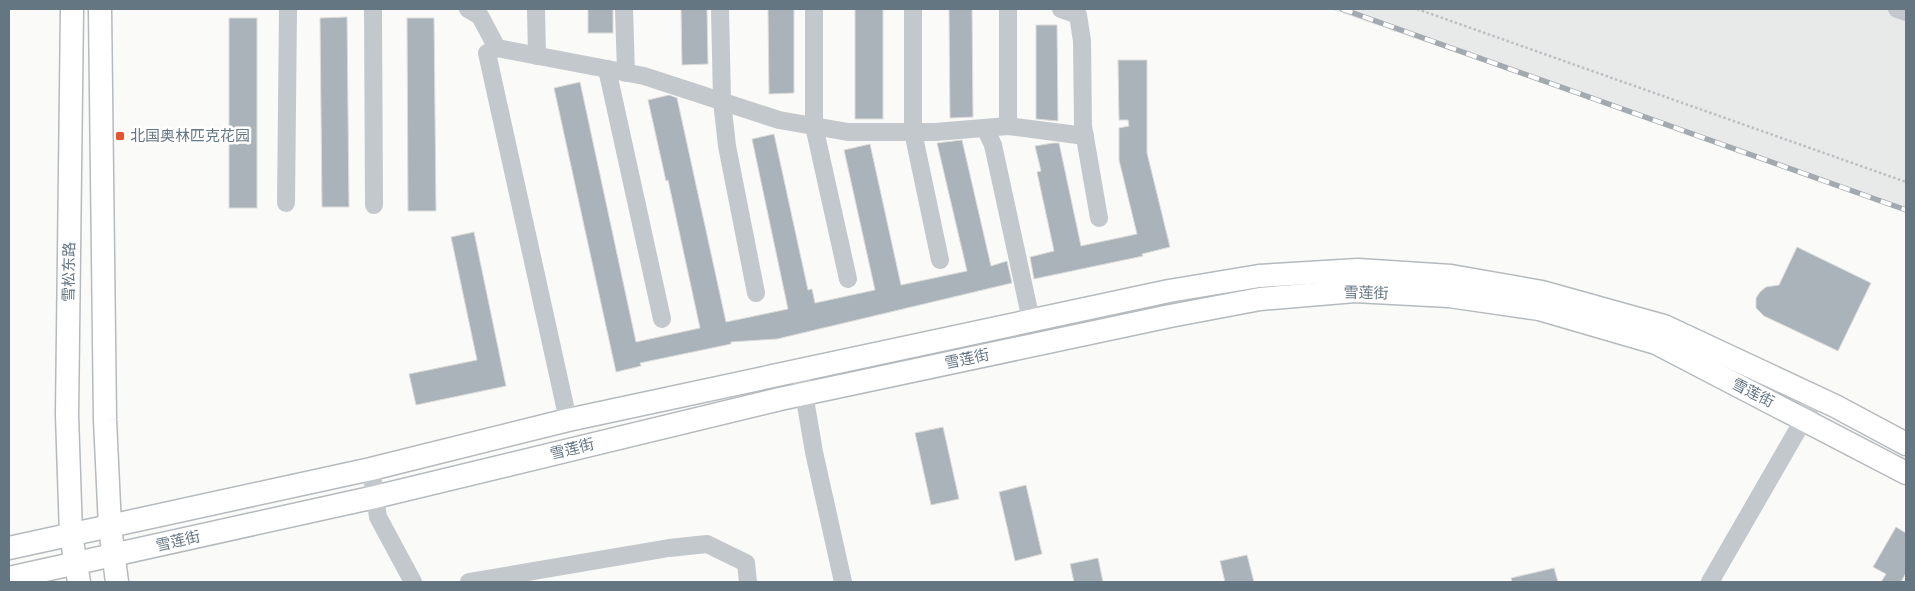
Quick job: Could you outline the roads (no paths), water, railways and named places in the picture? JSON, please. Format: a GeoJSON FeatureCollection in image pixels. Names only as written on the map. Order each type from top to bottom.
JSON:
{"type":"FeatureCollection","features":[{"type":"Feature","properties":{"kind":"main road","name":"雪松东路"},"geometry":{"type":"LineString","coordinates":[[72,9],[67,415],[72,535],[78,573]]}},
{"type":"Feature","properties":{"kind":"main road"},"geometry":{"type":"LineString","coordinates":[[100,9],[105,420],[110,527],[117,582]]}},
{"type":"Feature","properties":{"kind":"main road","name":"雪莲街"},"geometry":{"type":"LineString","coordinates":[[9,548],[372,469],[568,420],[1169,291],[1259,276],[1358,270],[1451,276],[1542,292],[1664,326],[1816,398],[1906,444]]}},
{"type":"Feature","properties":{"kind":"main road","name":"雪莲街"},"geometry":{"type":"LineString","coordinates":[[9,578],[78,573],[114,555],[375,497],[804,394],[1170,316],[1260,299],[1355,291],[1449,296],[1539,309],[1656,343],[1906,473]]}},
{"type":"Feature","properties":{"kind":"street"},"geometry":{"type":"LineString","coordinates":[[286,203],[288,9]]}},
{"type":"Feature","properties":{"kind":"street"},"geometry":{"type":"LineString","coordinates":[[373,9],[374,205]]}},
{"type":"Feature","properties":{"kind":"street"},"geometry":{"type":"LineString","coordinates":[[468,9],[480,16],[497,48]]}},
{"type":"Feature","properties":{"kind":"street"},"geometry":{"type":"LineString","coordinates":[[536,9],[537,56]]}},
{"type":"Feature","properties":{"kind":"street"},"geometry":{"type":"LineString","coordinates":[[624,9],[626,73]]}},
{"type":"Feature","properties":{"kind":"street"},"geometry":{"type":"LineString","coordinates":[[720,9],[722,101],[728,146],[756,293]]}},
{"type":"Feature","properties":{"kind":"street"},"geometry":{"type":"LineString","coordinates":[[814,9],[814,126],[848,279]]}},
{"type":"Feature","properties":{"kind":"street"},"geometry":{"type":"LineString","coordinates":[[913,9],[913,132],[940,260]]}},
{"type":"Feature","properties":{"kind":"street"},"geometry":{"type":"LineString","coordinates":[[1008,9],[1008,126]]}},
{"type":"Feature","properties":{"kind":"street"},"geometry":{"type":"LineString","coordinates":[[1061,9],[1078,15],[1082,41],[1083,126],[1099,218]]}},
{"type":"Feature","properties":{"kind":"street"},"geometry":{"type":"LineString","coordinates":[[1897,9],[1906,12]]}},
{"type":"Feature","properties":{"kind":"street"},"geometry":{"type":"LineString","coordinates":[[568,420],[487,53],[497,48],[644,76],[779,120],[848,132],[935,132],[1008,126],[1085,136]]}},
{"type":"Feature","properties":{"kind":"street"},"geometry":{"type":"LineString","coordinates":[[607,69],[662,319]]}},
{"type":"Feature","properties":{"kind":"street"},"geometry":{"type":"LineString","coordinates":[[985,128],[993,145],[1031,320]]}},
{"type":"Feature","properties":{"kind":"street"},"geometry":{"type":"LineString","coordinates":[[800,370],[814,452],[843,582]]}},
{"type":"Feature","properties":{"kind":"street"},"geometry":{"type":"LineString","coordinates":[[1710,582],[1816,398]]}},
{"type":"Feature","properties":{"kind":"street"},"geometry":{"type":"LineString","coordinates":[[372,469],[378,517],[413,582]]}},
{"type":"Feature","properties":{"kind":"street"},"geometry":{"type":"LineString","coordinates":[[469,582],[669,548],[707,544],[746,563],[748,582]]}},
{"type":"Feature","properties":{"kind":"railway"},"geometry":{"type":"LineString","coordinates":[[1342,9],[1906,210]]}},
{"type":"Feature","properties":{"kind":"place","name":"北国奥林匹克花园"},"geometry":{"type":"Point","coordinates":[120,136]}}]}
